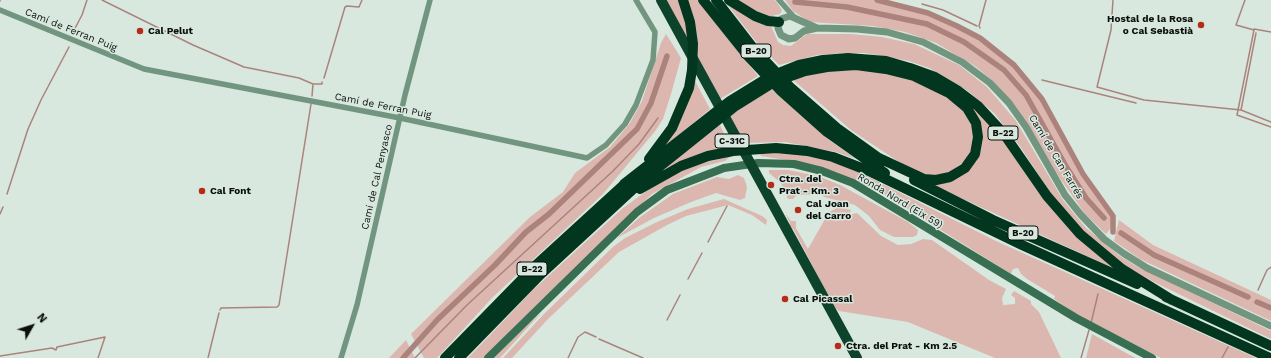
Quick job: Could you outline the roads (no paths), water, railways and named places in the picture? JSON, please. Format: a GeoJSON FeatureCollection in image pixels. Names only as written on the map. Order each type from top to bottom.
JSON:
{"type":"FeatureCollection","features":[{"type":"Feature","properties":{"kind":"highway","name":"C-31C"},"geometry":{"type":"LineString","coordinates":[[654,0],[759,189],[850,358]]}},
{"type":"Feature","properties":{"kind":"highway","name":"C-31C"},"geometry":{"type":"LineString","coordinates":[[661,0],[858,358]]}},
{"type":"Feature","properties":{"kind":"highway"},"geometry":{"type":"LineString","coordinates":[[624,184],[667,136],[678,116],[687,94],[692,62],[691,28],[683,0]]}},
{"type":"Feature","properties":{"kind":"highway","name":"B-20"},"geometry":{"type":"LineString","coordinates":[[703,0],[757,66],[800,109],[861,157],[942,207],[1270,358]]}},
{"type":"Feature","properties":{"kind":"highway","name":"B-20"},"geometry":{"type":"LineString","coordinates":[[716,0],[754,49],[790,87],[837,128],[879,158],[920,183],[993,220],[1271,346]]}},
{"type":"Feature","properties":{"kind":"highway"},"geometry":{"type":"LineString","coordinates":[[729,0],[764,20],[782,19]]}},
{"type":"Feature","properties":{"kind":"highway","name":"B-22"},"geometry":{"type":"LineString","coordinates":[[445,358],[529,271],[624,184],[732,104],[762,84],[823,60],[848,58],[867,59],[910,68],[946,83],[978,106],[996,124],[1055,206],[1080,234],[1118,266],[1172,300]]}},
{"type":"Feature","properties":{"kind":"highway","name":"B-22"},"geometry":{"type":"LineString","coordinates":[[790,72],[846,66],[875,67],[895,70],[925,81],[949,93],[967,108],[976,123],[978,137],[974,154],[965,168],[950,177],[936,180],[924,179],[879,158]]}},
{"type":"Feature","properties":{"kind":"highway","name":"B-22"},"geometry":{"type":"LineString","coordinates":[[459,358],[541,274],[708,122]]}},
{"type":"Feature","properties":{"kind":"highway"},"geometry":{"type":"LineString","coordinates":[[613,209],[666,173],[694,161],[722,153],[763,148],[807,151],[845,161],[942,207]]}},
{"type":"Feature","properties":{"kind":"main road","name":"Ronda Nord (Eix 59)"},"geometry":{"type":"LineString","coordinates":[[488,358],[637,212],[667,190],[705,174],[732,167],[758,163],[794,164],[822,171],[853,183],[1070,315],[1152,358]]}},
{"type":"Feature","properties":{"kind":"street","name":"Camí de Cal Penyasco"},"geometry":{"type":"LineString","coordinates":[[341,358],[357,304],[400,118],[430,0]]}},
{"type":"Feature","properties":{"kind":"street","name":"Camí de Ferran Puig"},"geometry":{"type":"LineString","coordinates":[[0,10],[144,69],[400,118],[586,158],[606,145],[625,124],[636,105],[650,67],[654,48],[655,32],[636,0]]}},
{"type":"Feature","properties":{"kind":"street"},"geometry":{"type":"LineString","coordinates":[[779,0],[796,19],[801,28],[799,34]]}},
{"type":"Feature","properties":{"kind":"street"},"geometry":{"type":"LineString","coordinates":[[785,7],[787,11],[778,30],[784,37],[791,39],[799,34],[817,28]]}},
{"type":"Feature","properties":{"kind":"street"},"geometry":{"type":"LineString","coordinates":[[782,19],[796,19],[817,28]]}},
{"type":"Feature","properties":{"kind":"street","name":"Camí de Can Farrés"},"geometry":{"type":"LineString","coordinates":[[817,28],[868,30],[896,34],[932,46],[962,62],[990,84],[1009,103],[1026,127],[1065,195],[1080,215],[1104,238],[1123,253],[1154,271],[1271,326]]}},
{"type":"Feature","properties":{"kind":"waterway"},"geometry":{"type":"LineString","coordinates":[[72,34],[82,15],[87,0]]}},
{"type":"Feature","properties":{"kind":"waterway"},"geometry":{"type":"LineString","coordinates":[[102,0],[193,45],[244,67],[299,78],[313,84]]}},
{"type":"Feature","properties":{"kind":"waterway"},"geometry":{"type":"LineString","coordinates":[[324,78],[345,7],[359,7],[362,0]]}},
{"type":"Feature","properties":{"kind":"waterway"},"geometry":{"type":"LineString","coordinates":[[877,0],[928,13],[957,26],[980,38],[1014,65],[1042,99],[1083,174],[1113,216],[1113,232]]}},
{"type":"Feature","properties":{"kind":"waterway"},"geometry":{"type":"LineString","coordinates":[[980,28],[979,26],[986,0]]}},
{"type":"Feature","properties":{"kind":"waterway"},"geometry":{"type":"LineString","coordinates":[[1113,0],[1111,30],[1097,87],[1144,100],[1241,110],[1271,122]]}},
{"type":"Feature","properties":{"kind":"waterway"},"geometry":{"type":"LineString","coordinates":[[1245,0],[1236,25],[1254,30],[1237,115],[1271,127]]}},
{"type":"Feature","properties":{"kind":"waterway"},"geometry":{"type":"LineString","coordinates":[[795,2],[847,7],[927,24],[964,42],[1004,70],[1026,95],[1067,168],[1086,198],[1104,218]]}},
{"type":"Feature","properties":{"kind":"waterway"},"geometry":{"type":"LineString","coordinates":[[922,4],[943,10],[977,26]]}},
{"type":"Feature","properties":{"kind":"waterway"},"geometry":{"type":"LineString","coordinates":[[1254,29],[1271,32]]}},
{"type":"Feature","properties":{"kind":"waterway"},"geometry":{"type":"LineString","coordinates":[[1241,110],[1256,33]]}},
{"type":"Feature","properties":{"kind":"waterway"},"geometry":{"type":"LineString","coordinates":[[7,194],[28,129],[41,100],[69,47]]}},
{"type":"Feature","properties":{"kind":"waterway"},"geometry":{"type":"LineString","coordinates":[[403,358],[438,319],[495,265],[526,232],[549,214],[637,129],[651,103],[667,56]]}},
{"type":"Feature","properties":{"kind":"waterway"},"geometry":{"type":"LineString","coordinates":[[1042,80],[1136,103]]}},
{"type":"Feature","properties":{"kind":"waterway"},"geometry":{"type":"LineString","coordinates":[[312,96],[313,84],[322,84],[322,82]]}},
{"type":"Feature","properties":{"kind":"waterway"},"geometry":{"type":"LineString","coordinates":[[220,310],[221,308],[277,307],[279,305],[311,104]]}},
{"type":"Feature","properties":{"kind":"waterway"},"geometry":{"type":"LineString","coordinates":[[415,358],[467,305],[613,171],[639,144],[658,118]]}},
{"type":"Feature","properties":{"kind":"waterway"},"geometry":{"type":"LineString","coordinates":[[708,242],[727,206]]}},
{"type":"Feature","properties":{"kind":"waterway"},"geometry":{"type":"LineString","coordinates":[[0,214],[3,207]]}},
{"type":"Feature","properties":{"kind":"waterway"},"geometry":{"type":"LineString","coordinates":[[1121,233],[1154,255],[1248,297]]}},
{"type":"Feature","properties":{"kind":"waterway"},"geometry":{"type":"LineString","coordinates":[[688,279],[702,253]]}},
{"type":"Feature","properties":{"kind":"waterway"},"geometry":{"type":"LineString","coordinates":[[1258,290],[1267,270],[1271,267]]}},
{"type":"Feature","properties":{"kind":"waterway"},"geometry":{"type":"LineString","coordinates":[[1091,323],[1098,294]]}},
{"type":"Feature","properties":{"kind":"waterway"},"geometry":{"type":"LineString","coordinates":[[667,320],[680,295]]}},
{"type":"Feature","properties":{"kind":"waterway"},"geometry":{"type":"LineString","coordinates":[[1257,302],[1271,308]]}},
{"type":"Feature","properties":{"kind":"waterway"},"geometry":{"type":"LineString","coordinates":[[208,358],[219,313]]}},
{"type":"Feature","properties":{"kind":"waterway"},"geometry":{"type":"LineString","coordinates":[[1081,358],[1089,330]]}},
{"type":"Feature","properties":{"kind":"waterway"},"geometry":{"type":"LineString","coordinates":[[568,358],[578,337],[585,332],[596,337]]}},
{"type":"Feature","properties":{"kind":"waterway"},"geometry":{"type":"LineString","coordinates":[[0,356],[52,348],[56,350],[57,347],[105,337],[98,358]]}},
{"type":"Feature","properties":{"kind":"waterway"},"geometry":{"type":"LineString","coordinates":[[599,339],[643,358]]}},
{"type":"Feature","properties":{"kind":"waterway"},"geometry":{"type":"LineString","coordinates":[[1222,358],[1228,347]]}},
{"type":"Feature","properties":{"kind":"place","name":"Hostal de la Rosa o Cal Sebastià"},"geometry":{"type":"Point","coordinates":[1201,25]}},
{"type":"Feature","properties":{"kind":"place","name":"Cal Pelut"},"geometry":{"type":"Point","coordinates":[140,31]}},
{"type":"Feature","properties":{"kind":"place","name":"Ctra. del Prat - Km. 3"},"geometry":{"type":"Point","coordinates":[771,185]}},
{"type":"Feature","properties":{"kind":"place","name":"Cal Font"},"geometry":{"type":"Point","coordinates":[202,191]}},
{"type":"Feature","properties":{"kind":"place","name":"Cal Joan del Carro"},"geometry":{"type":"Point","coordinates":[798,210]}},
{"type":"Feature","properties":{"kind":"place","name":"Cal Picassal"},"geometry":{"type":"Point","coordinates":[785,299]}},
{"type":"Feature","properties":{"kind":"place","name":"Ctra. del Prat - Km 2.5"},"geometry":{"type":"Point","coordinates":[838,346]}}]}
